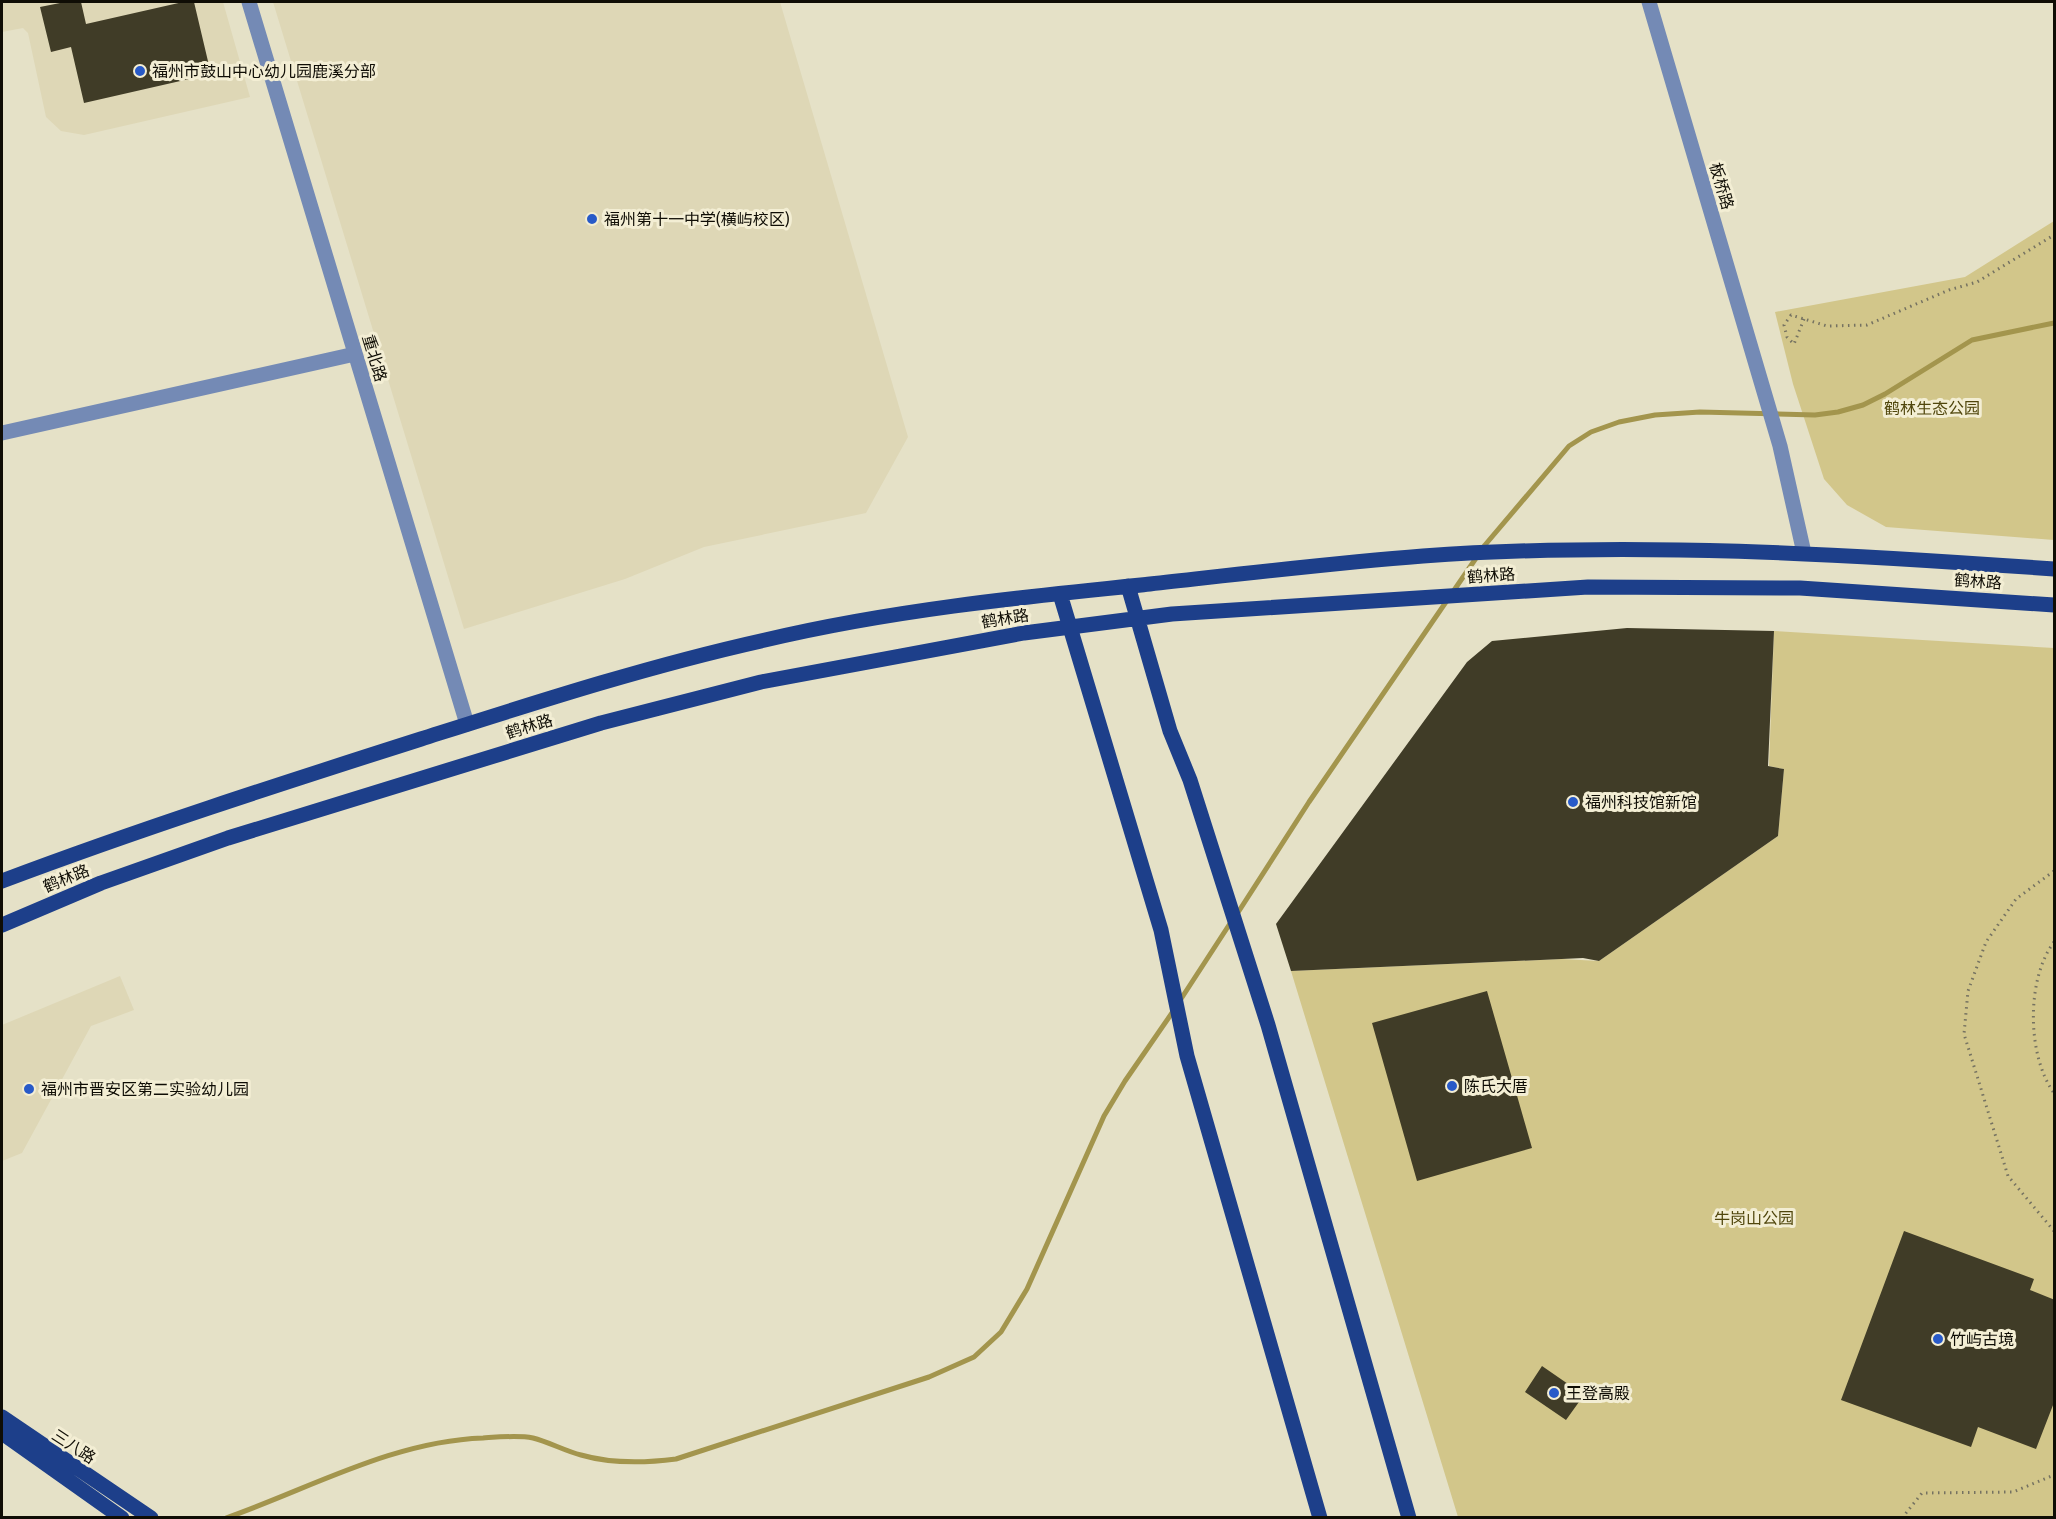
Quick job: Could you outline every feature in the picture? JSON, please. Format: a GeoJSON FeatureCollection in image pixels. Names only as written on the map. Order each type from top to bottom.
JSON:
{"type":"FeatureCollection","features":[{"type":"Feature","properties":{"kind":"main road","name":"鹤林路"},"geometry":{"type":"LineString","coordinates":[[2,881],[200,809],[467,724],[653,668],[765,639],[931,610],[1128,586],[1423,556],[1535,551],[1698,550],[1803,553],[2055,569]]}},
{"type":"Feature","properties":{"kind":"main road"},"geometry":{"type":"LineString","coordinates":[[1128,586],[1170,731],[1190,780],[1249,966],[1409,1518]]}},
{"type":"Feature","properties":{"kind":"main road","name":"鹤林路"},"geometry":{"type":"LineString","coordinates":[[2,925],[101,883],[287,819],[656,707],[884,657],[1070,626],[1136,618],[1588,587],[1737,586],[2055,605]]}},
{"type":"Feature","properties":{"kind":"main road"},"geometry":{"type":"LineString","coordinates":[[1060,594],[1161,930],[1188,1056],[1320,1518]]}},
{"type":"Feature","properties":{"kind":"main road","name":"三八路"},"geometry":{"type":"LineString","coordinates":[[3,1425],[121,1510],[151,1518]]}},
{"type":"Feature","properties":{"kind":"street","name":"重北路"},"geometry":{"type":"LineString","coordinates":[[249,2],[467,724]]}},
{"type":"Feature","properties":{"kind":"street","name":"板桥路"},"geometry":{"type":"LineString","coordinates":[[1649,2],[1780,446],[1803,553]]}},
{"type":"Feature","properties":{"kind":"street"},"geometry":{"type":"LineString","coordinates":[[2,433],[356,354]]}},
{"type":"Feature","properties":{"kind":"path"},"geometry":{"type":"LineString","coordinates":[[1804,319],[1794,344],[1787,337],[1784,326],[1791,315],[1827,326],[1867,325],[1949,290],[1977,282],[2055,235]]}},
{"type":"Feature","properties":{"kind":"path"},"geometry":{"type":"LineString","coordinates":[[2055,871],[2016,899],[1986,942],[1971,978],[1964,1017],[1964,1034],[2008,1176],[2055,1231]]}},
{"type":"Feature","properties":{"kind":"path"},"geometry":{"type":"LineString","coordinates":[[2055,942],[2039,972],[2033,1010],[2038,1052],[2055,1094]]}},
{"type":"Feature","properties":{"kind":"path"},"geometry":{"type":"LineString","coordinates":[[1902,1518],[1922,1493],[2013,1492],[2055,1475]]}},
{"type":"Feature","properties":{"kind":"shaded area","name":"福州市鼓山中心幼儿园鹿溪分部"},"geometry":{"type":"Polygon","coordinates":[[[2,2],[223,2],[250,97],[84,135],[61,131],[46,117],[28,33],[23,28],[2,32],[2,2]]]}},
{"type":"Feature","properties":{"kind":"shaded area","name":"福州第十一中学(横屿校区)"},"geometry":{"type":"Polygon","coordinates":[[[273,2],[780,2],[908,437],[866,513],[704,547],[625,579],[464,629],[273,2]]]}},
{"type":"Feature","properties":{"kind":"shaded area","name":"福州市晋安区第二实验幼儿园"},"geometry":{"type":"Polygon","coordinates":[[[120,976],[134,1010],[91,1026],[22,1153],[2,1161],[2,1025],[120,976]]]}},
{"type":"Feature","properties":{"kind":"green space","name":"鹤林生态公园"},"geometry":{"type":"Polygon","coordinates":[[[2054,221],[2054,540],[1886,527],[1847,505],[1824,479],[1793,384],[1775,312],[1965,277],[2054,221]]]}},
{"type":"Feature","properties":{"kind":"green space","name":"牛岗山公园"},"geometry":{"type":"Polygon","coordinates":[[[1774,631],[2054,648],[2054,1517],[1458,1517],[1291,971],[1562,959],[1599,961],[1778,836],[1784,769],[1769,766],[1774,631]]]}},
{"type":"Feature","properties":{"kind":"building"},"geometry":{"type":"Polygon","coordinates":[[[65,2],[81,2],[86,24],[183,2],[194,2],[211,74],[84,103],[71,47],[51,52],[40,7],[65,2]]]}},
{"type":"Feature","properties":{"kind":"building","name":"福州科技馆新馆"},"geometry":{"type":"Polygon","coordinates":[[[1627,628],[1774,631],[1768,766],[1784,769],[1778,836],[1599,961],[1583,958],[1291,971],[1276,924],[1467,662],[1492,641],[1627,628]]]}},
{"type":"Feature","properties":{"kind":"building","name":"陈氏大厝"},"geometry":{"type":"Polygon","coordinates":[[[1487,991],[1532,1148],[1417,1181],[1372,1023],[1487,991]]]}},
{"type":"Feature","properties":{"kind":"building","name":"竹屿古境"},"geometry":{"type":"Polygon","coordinates":[[[1904,1231],[2034,1279],[2030,1290],[2055,1300],[2055,1400],[2036,1449],[1978,1427],[1971,1447],[1841,1400],[1904,1231]]]}},
{"type":"Feature","properties":{"kind":"building","name":"王登高殿"},"geometry":{"type":"Polygon","coordinates":[[[1542,1366],[1584,1395],[1566,1420],[1525,1392],[1542,1366]]]}},
{"type":"Feature","properties":{"kind":"waterway"},"geometry":{"type":"LineString","coordinates":[[1237,914],[1309,802],[1485,545],[1569,446],[1591,432],[1619,422],[1655,415],[1700,412],[1815,415],[1838,412],[1863,405],[1885,394],[1972,340],[2054,323]]}},
{"type":"Feature","properties":{"kind":"waterway"},"geometry":{"type":"LineString","coordinates":[[1179,1002],[1231,922]]}},
{"type":"Feature","properties":{"kind":"waterway"},"geometry":{"type":"LineString","coordinates":[[226,1518],[352,1468],[384,1457],[450,1441],[521,1437],[533,1438],[575,1453],[605,1460],[640,1462],[676,1459],[929,1377],[974,1357],[1001,1332],[1027,1289],[1104,1116],[1174,1010]]}},
{"type":"Feature","properties":{"kind":"place","name":"福州市鼓山中心幼儿园鹿溪分部"},"geometry":{"type":"Point","coordinates":[140,71]}},
{"type":"Feature","properties":{"kind":"place","name":"福州第十一中学(横屿校区)"},"geometry":{"type":"Point","coordinates":[592,219]}},
{"type":"Feature","properties":{"kind":"place","name":"福州科技馆新馆"},"geometry":{"type":"Point","coordinates":[1573,802]}},
{"type":"Feature","properties":{"kind":"place","name":"陈氏大厝"},"geometry":{"type":"Point","coordinates":[1452,1086]}},
{"type":"Feature","properties":{"kind":"place","name":"福州市晋安区第二实验幼儿园"},"geometry":{"type":"Point","coordinates":[29,1089]}},
{"type":"Feature","properties":{"kind":"place","name":"竹屿古境"},"geometry":{"type":"Point","coordinates":[1938,1339]}},
{"type":"Feature","properties":{"kind":"place","name":"王登高殿"},"geometry":{"type":"Point","coordinates":[1554,1393]}}]}
